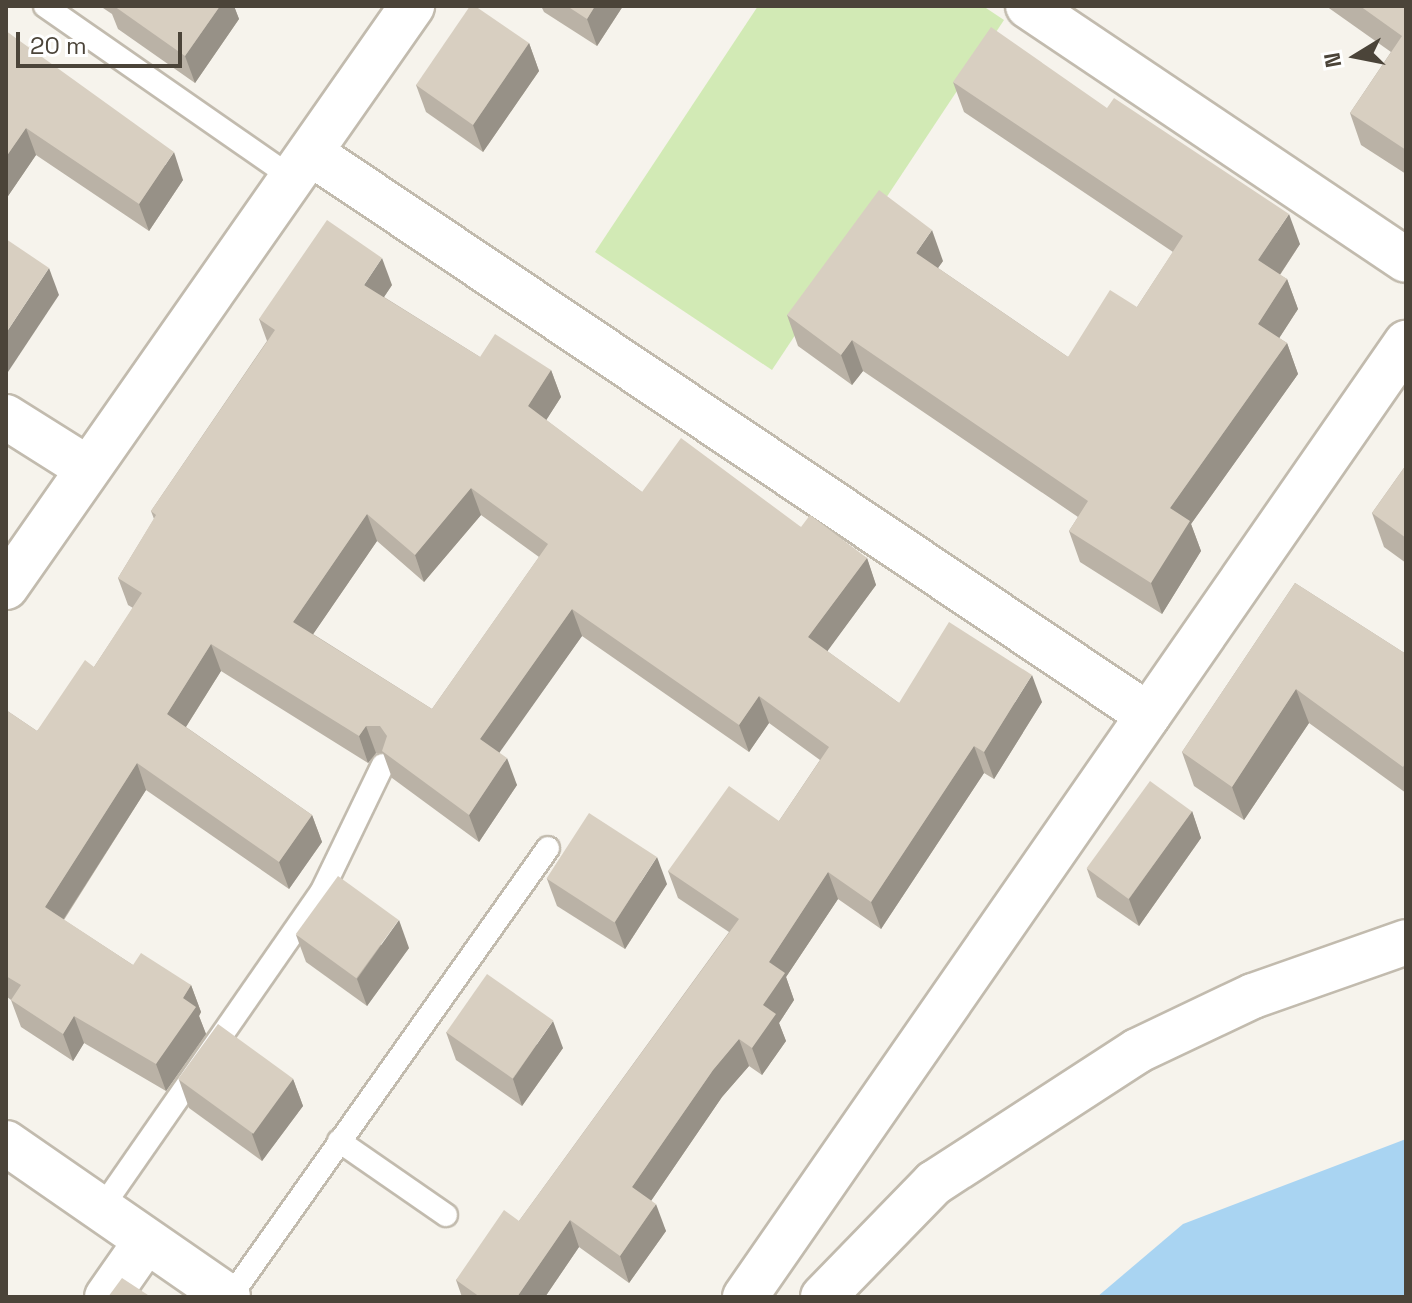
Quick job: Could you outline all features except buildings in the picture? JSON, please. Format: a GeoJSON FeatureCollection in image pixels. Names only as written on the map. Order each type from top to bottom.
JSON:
{"type":"FeatureCollection","features":[{"type":"Feature","properties":{"kind":"street"},"geometry":{"type":"LineString","coordinates":[[6,587],[87,468],[303,167],[412,6]]}},
{"type":"Feature","properties":{"kind":"street"},"geometry":{"type":"LineString","coordinates":[[1028,6],[1406,260]]}},
{"type":"Feature","properties":{"kind":"street"},"geometry":{"type":"LineString","coordinates":[[303,167],[1148,715]]}},
{"type":"Feature","properties":{"kind":"street"},"geometry":{"type":"LineString","coordinates":[[745,1297],[1406,343]]}},
{"type":"Feature","properties":{"kind":"street"},"geometry":{"type":"LineString","coordinates":[[6,417],[87,468]]}},
{"type":"Feature","properties":{"kind":"street"},"geometry":{"type":"LineString","coordinates":[[823,1297],[934,1183],[1137,1051],[1253,996],[1406,942]]}},
{"type":"Feature","properties":{"kind":"street"},"geometry":{"type":"LineString","coordinates":[[6,1143],[229,1297]]}},
{"type":"Feature","properties":{"kind":"street"},"geometry":{"type":"LineString","coordinates":[[107,1297],[146,1241]]}},
{"type":"Feature","properties":{"kind":"lane"},"geometry":{"type":"LineString","coordinates":[[45,6],[303,167]]}},
{"type":"Feature","properties":{"kind":"lane"},"geometry":{"type":"LineString","coordinates":[[101,1209],[321,893],[383,765]]}},
{"type":"Feature","properties":{"kind":"lane"},"geometry":{"type":"LineString","coordinates":[[229,1297],[548,848]]}},
{"type":"Feature","properties":{"kind":"lane"},"geometry":{"type":"LineString","coordinates":[[339,1141],[446,1215]]}},
{"type":"Feature","properties":{"kind":"green space"},"geometry":{"type":"Polygon","coordinates":[[[758,6],[983,6],[1004,20],[772,370],[595,252],[758,6]]]}},
{"type":"Feature","properties":{"kind":"water"},"geometry":{"type":"Polygon","coordinates":[[[1406,1139],[1406,1297],[1097,1297],[1183,1224],[1406,1139]]]}}]}
